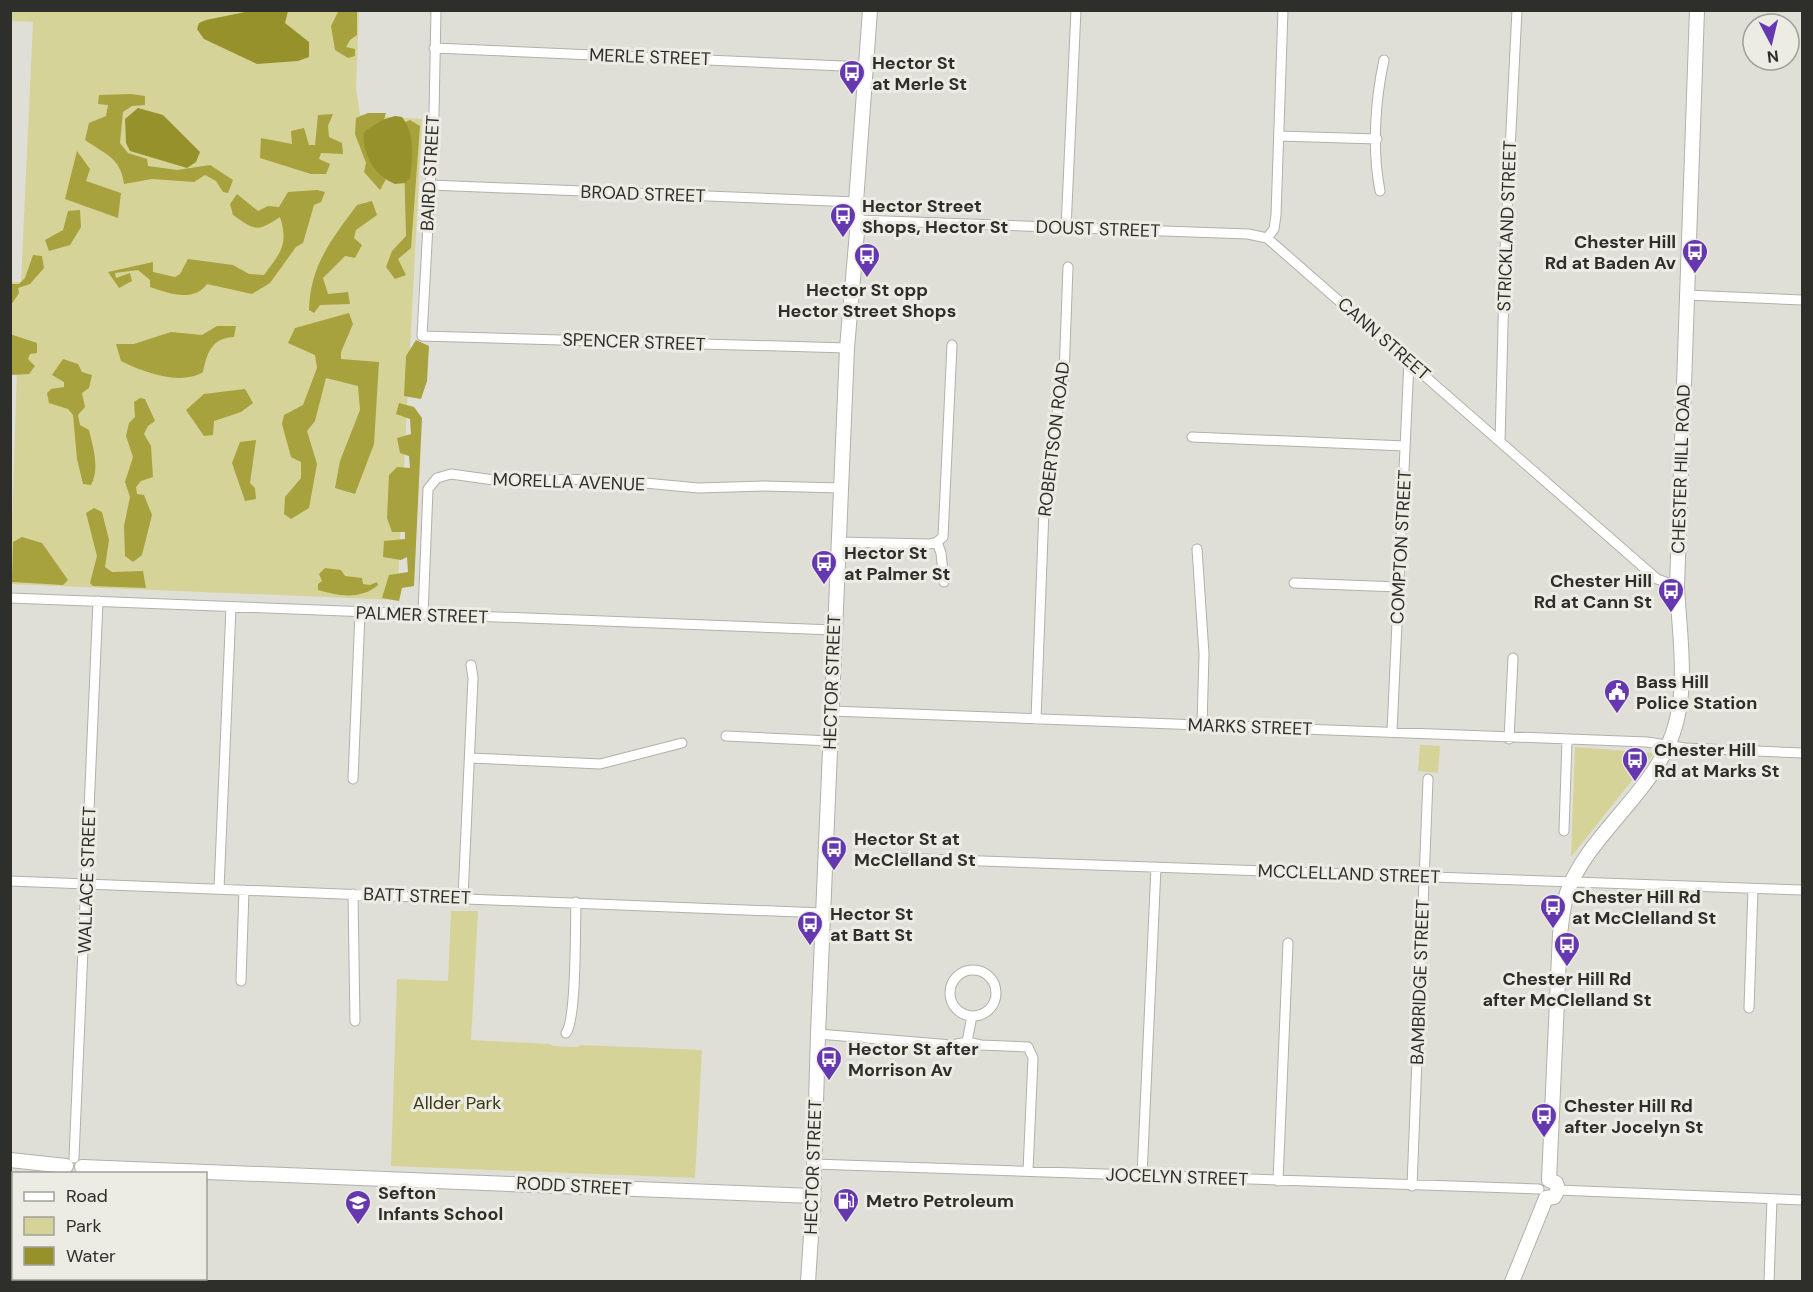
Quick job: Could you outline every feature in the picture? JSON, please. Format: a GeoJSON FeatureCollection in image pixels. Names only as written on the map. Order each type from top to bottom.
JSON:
{"type":"FeatureCollection","features":[{"type":"Feature","properties":{"kind":"street","name":"BAIRD STREET"},"geometry":{"type":"LineString","coordinates":[[422,336],[436,10]]}},
{"type":"Feature","properties":{"kind":"street","name":"HECTOR STREET"},"geometry":{"type":"LineString","coordinates":[[808,1281],[846,348],[858,220],[856,202],[870,10]]}},
{"type":"Feature","properties":{"kind":"street"},"geometry":{"type":"LineString","coordinates":[[1066,228],[1076,10]]}},
{"type":"Feature","properties":{"kind":"street"},"geometry":{"type":"LineString","coordinates":[[1267,238],[1274,229],[1276,215],[1283,10]]}},
{"type":"Feature","properties":{"kind":"street","name":"STRICKLAND STREET"},"geometry":{"type":"LineString","coordinates":[[1500,442],[1505,250],[1517,10]]}},
{"type":"Feature","properties":{"kind":"street","name":"CHESTER HILL ROAD"},"geometry":{"type":"LineString","coordinates":[[1512,1281],[1548,1189],[1560,934],[1564,906],[1572,882],[1649,778],[1668,747],[1678,712],[1680,692],[1677,586],[1697,10]]}},
{"type":"Feature","properties":{"kind":"street","name":"MERLE STREET"},"geometry":{"type":"LineString","coordinates":[[434,48],[866,68]]}},
{"type":"Feature","properties":{"kind":"street"},"geometry":{"type":"LineString","coordinates":[[1380,191],[1376,171],[1380,81],[1384,60]]}},
{"type":"Feature","properties":{"kind":"street"},"geometry":{"type":"LineString","coordinates":[[1279,136],[1377,140]]}},
{"type":"Feature","properties":{"kind":"street","name":"BROAD STREET"},"geometry":{"type":"LineString","coordinates":[[430,185],[856,202]]}},
{"type":"Feature","properties":{"kind":"street","name":"DOUST STREET"},"geometry":{"type":"LineString","coordinates":[[858,220],[1248,234],[1267,238]]}},
{"type":"Feature","properties":{"kind":"street","name":"CANN STREET"},"geometry":{"type":"LineString","coordinates":[[1267,238],[1657,579],[1677,586]]}},
{"type":"Feature","properties":{"kind":"street","name":"ROBERTSON ROAD"},"geometry":{"type":"LineString","coordinates":[[1036,719],[1046,483],[1064,375],[1068,267]]}},
{"type":"Feature","properties":{"kind":"street"},"geometry":{"type":"LineString","coordinates":[[1686,295],[1803,300]]}},
{"type":"Feature","properties":{"kind":"street","name":"SPENCER STREET"},"geometry":{"type":"LineString","coordinates":[[422,336],[846,348]]}},
{"type":"Feature","properties":{"kind":"street"},"geometry":{"type":"LineString","coordinates":[[838,542],[929,544],[937,542],[944,532],[952,345]]}},
{"type":"Feature","properties":{"kind":"street","name":"COMPTON STREET"},"geometry":{"type":"LineString","coordinates":[[1392,732],[1409,362]]}},
{"type":"Feature","properties":{"kind":"street"},"geometry":{"type":"LineString","coordinates":[[1192,436],[1406,446]]}},
{"type":"Feature","properties":{"kind":"street","name":"MORELLA AVENUE"},"geometry":{"type":"LineString","coordinates":[[423,614],[428,489],[434,480],[441,476],[451,474],[516,481],[603,479],[698,488],[841,488]]}},
{"type":"Feature","properties":{"kind":"street"},"geometry":{"type":"LineString","coordinates":[[937,542],[941,553],[944,582]]}},
{"type":"Feature","properties":{"kind":"street"},"geometry":{"type":"LineString","coordinates":[[1197,549],[1204,654],[1202,725]]}},
{"type":"Feature","properties":{"kind":"street"},"geometry":{"type":"LineString","coordinates":[[1294,583],[1399,587]]}},
{"type":"Feature","properties":{"kind":"street","name":"PALMER STREET"},"geometry":{"type":"LineString","coordinates":[[10,598],[834,630]]}},
{"type":"Feature","properties":{"kind":"street","name":"WALLACE STREET"},"geometry":{"type":"LineString","coordinates":[[74,1168],[98,601]]}},
{"type":"Feature","properties":{"kind":"street"},"geometry":{"type":"LineString","coordinates":[[219,889],[231,607]]}},
{"type":"Feature","properties":{"kind":"street"},"geometry":{"type":"LineString","coordinates":[[353,779],[360,613]]}},
{"type":"Feature","properties":{"kind":"street"},"geometry":{"type":"LineString","coordinates":[[1509,739],[1513,658]]}},
{"type":"Feature","properties":{"kind":"street"},"geometry":{"type":"LineString","coordinates":[[463,897],[473,678],[471,665]]}},
{"type":"Feature","properties":{"kind":"street","name":"MARKS STREET"},"geometry":{"type":"LineString","coordinates":[[831,711],[1392,732],[1509,739],[1647,742],[1668,747],[1803,753]]}},
{"type":"Feature","properties":{"kind":"street"},"geometry":{"type":"LineString","coordinates":[[726,736],[830,741]]}},
{"type":"Feature","properties":{"kind":"street"},"geometry":{"type":"LineString","coordinates":[[1564,831],[1567,740]]}},
{"type":"Feature","properties":{"kind":"street"},"geometry":{"type":"LineString","coordinates":[[470,758],[600,764],[682,743]]}},
{"type":"Feature","properties":{"kind":"street","name":"BAMBRIDGE STREET"},"geometry":{"type":"LineString","coordinates":[[1412,1186],[1428,779]]}},
{"type":"Feature","properties":{"kind":"street","name":"MCCLELLAND STREET"},"geometry":{"type":"LineString","coordinates":[[896,858],[1803,890]]}},
{"type":"Feature","properties":{"kind":"street"},"geometry":{"type":"LineString","coordinates":[[1142,1176],[1155,867]]}},
{"type":"Feature","properties":{"kind":"street","name":"BATT STREET"},"geometry":{"type":"LineString","coordinates":[[10,882],[463,897],[823,913]]}},
{"type":"Feature","properties":{"kind":"street"},"geometry":{"type":"LineString","coordinates":[[1749,1008],[1753,889]]}},
{"type":"Feature","properties":{"kind":"street"},"geometry":{"type":"LineString","coordinates":[[241,981],[244,890]]}},
{"type":"Feature","properties":{"kind":"street"},"geometry":{"type":"LineString","coordinates":[[354,894],[355,1021]]}},
{"type":"Feature","properties":{"kind":"street"},"geometry":{"type":"LineString","coordinates":[[566,1033],[570,1027],[573,999],[576,902]]}},
{"type":"Feature","properties":{"kind":"street"},"geometry":{"type":"LineString","coordinates":[[1278,1181],[1288,943]]}},
{"type":"Feature","properties":{"kind":"street"},"geometry":{"type":"LineString","coordinates":[[974,969],[989,975],[995,983],[997,994],[991,1008],[982,1014],[972,1016],[958,1011],[951,1002],[950,992],[952,982],[959,974],[974,969]]}},
{"type":"Feature","properties":{"kind":"street"},"geometry":{"type":"LineString","coordinates":[[967,1042],[972,1016]]}},
{"type":"Feature","properties":{"kind":"street"},"geometry":{"type":"LineString","coordinates":[[818,1034],[952,1045],[967,1042],[981,1045],[1025,1046],[1032,1051],[1028,1171]]}},
{"type":"Feature","properties":{"kind":"street","name":"RODD STREET"},"geometry":{"type":"LineString","coordinates":[[10,1160],[74,1168],[180,1172]]}},
{"type":"Feature","properties":{"kind":"street","name":"JOCELYN STREET"},"geometry":{"type":"LineString","coordinates":[[814,1164],[1803,1200]]}},
{"type":"Feature","properties":{"kind":"street","name":"RODD STREET"},"geometry":{"type":"LineString","coordinates":[[207,1173],[813,1196]]}},
{"type":"Feature","properties":{"kind":"street"},"geometry":{"type":"LineString","coordinates":[[1769,1281],[1772,1199]]}},
{"type":"Feature","properties":{"kind":"green space"},"geometry":{"type":"Polygon","coordinates":[[[11,11],[359,11],[356,88],[360,115],[422,119],[397,600],[10,584],[17,368],[11,367],[10,282],[21,282],[33,22],[11,21],[11,11]]]}},
{"type":"Feature","properties":{"kind":"green space"},"geometry":{"type":"Polygon","coordinates":[[[1420,745],[1440,746],[1438,773],[1418,771],[1420,745]]]}},
{"type":"Feature","properties":{"kind":"green space"},"geometry":{"type":"Polygon","coordinates":[[[1575,747],[1654,753],[1571,857],[1575,747]]]}},
{"type":"Feature","properties":{"kind":"green space","name":"Allder Park"},"geometry":{"type":"Polygon","coordinates":[[[451,911],[478,911],[471,1040],[553,1046],[702,1050],[695,1178],[391,1166],[397,979],[448,981],[451,911]]]}},
{"type":"Feature","properties":{"kind":"shaded area"},"geometry":{"type":"Polygon","coordinates":[[[339,10],[357,11],[357,35],[346,47],[355,49],[355,56],[348,58],[335,50],[331,26],[339,10]]]}},
{"type":"Feature","properties":{"kind":"shaded area"},"geometry":{"type":"Polygon","coordinates":[[[99,95],[145,96],[145,105],[132,106],[123,112],[120,143],[128,153],[147,159],[148,166],[177,170],[210,165],[233,180],[228,193],[223,192],[216,181],[205,175],[194,182],[152,179],[124,184],[116,162],[85,140],[89,123],[106,116],[108,105],[98,104],[99,95]]]}},
{"type":"Feature","properties":{"kind":"shaded area"},"geometry":{"type":"Polygon","coordinates":[[[368,113],[386,113],[381,129],[388,175],[380,190],[364,172],[366,163],[355,134],[356,118],[368,113]]]}},
{"type":"Feature","properties":{"kind":"shaded area"},"geometry":{"type":"Polygon","coordinates":[[[333,114],[328,126],[329,137],[342,143],[343,154],[321,153],[319,159],[330,164],[326,174],[311,174],[260,158],[261,138],[292,144],[291,131],[304,128],[309,145],[315,145],[318,115],[333,114]]]}},
{"type":"Feature","properties":{"kind":"shaded area"},"geometry":{"type":"Polygon","coordinates":[[[410,120],[420,126],[411,248],[398,259],[406,275],[395,279],[386,267],[392,251],[406,236],[403,123],[410,120]]]}},
{"type":"Feature","properties":{"kind":"shaded area"},"geometry":{"type":"Polygon","coordinates":[[[77,151],[90,169],[86,181],[121,193],[118,218],[65,199],[77,151]]]}},
{"type":"Feature","properties":{"kind":"shaded area"},"geometry":{"type":"Polygon","coordinates":[[[317,190],[325,192],[321,202],[314,205],[303,243],[296,247],[270,283],[252,294],[207,284],[201,290],[188,295],[172,294],[150,287],[150,280],[138,270],[115,273],[116,278],[130,273],[132,281],[119,288],[108,272],[153,262],[153,272],[175,277],[180,274],[188,259],[233,265],[249,274],[264,275],[275,261],[283,242],[284,235],[280,217],[261,227],[252,227],[233,215],[230,204],[237,194],[258,211],[268,206],[279,207],[288,192],[317,190]]]}},
{"type":"Feature","properties":{"kind":"shaded area"},"geometry":{"type":"Polygon","coordinates":[[[372,201],[377,215],[356,230],[354,238],[362,245],[355,258],[345,256],[323,278],[328,294],[348,292],[350,304],[320,305],[314,313],[309,310],[310,294],[324,254],[357,205],[372,201]]]}},
{"type":"Feature","properties":{"kind":"shaded area"},"geometry":{"type":"Polygon","coordinates":[[[80,210],[81,227],[70,245],[49,251],[45,240],[63,230],[68,211],[80,210]]]}},
{"type":"Feature","properties":{"kind":"shaded area"},"geometry":{"type":"Polygon","coordinates":[[[33,255],[42,256],[44,268],[30,284],[18,288],[19,293],[11,305],[11,284],[19,284],[25,278],[33,255]]]}},
{"type":"Feature","properties":{"kind":"shaded area"},"geometry":{"type":"Polygon","coordinates":[[[349,313],[353,324],[341,352],[341,359],[379,362],[374,444],[355,494],[335,488],[340,461],[360,410],[358,386],[326,378],[315,421],[307,431],[317,464],[309,508],[291,519],[284,514],[285,497],[301,478],[301,462],[291,457],[282,424],[284,415],[303,405],[317,368],[315,355],[288,343],[295,328],[349,313]]]}},
{"type":"Feature","properties":{"kind":"shaded area"},"geometry":{"type":"Polygon","coordinates":[[[217,326],[236,326],[234,337],[220,340],[212,347],[206,358],[203,372],[184,378],[162,376],[121,361],[116,344],[134,344],[171,332],[202,335],[217,326]]]}},
{"type":"Feature","properties":{"kind":"shaded area"},"geometry":{"type":"Polygon","coordinates":[[[10,334],[37,343],[37,353],[30,354],[28,359],[35,366],[29,374],[11,375],[10,334]]]}},
{"type":"Feature","properties":{"kind":"shaded area"},"geometry":{"type":"Polygon","coordinates":[[[416,340],[429,346],[427,381],[421,399],[404,396],[406,356],[416,340]]]}},
{"type":"Feature","properties":{"kind":"shaded area"},"geometry":{"type":"Polygon","coordinates":[[[63,359],[78,364],[82,372],[92,375],[89,388],[82,393],[85,407],[78,415],[80,425],[89,430],[94,451],[95,472],[91,485],[83,484],[77,459],[73,415],[68,409],[49,403],[47,393],[51,389],[64,387],[64,382],[52,375],[63,359]]]}},
{"type":"Feature","properties":{"kind":"shaded area"},"geometry":{"type":"Polygon","coordinates":[[[245,389],[253,403],[241,412],[214,421],[213,435],[204,436],[186,410],[204,394],[245,389]]]}},
{"type":"Feature","properties":{"kind":"shaded area"},"geometry":{"type":"Polygon","coordinates":[[[140,398],[145,399],[155,421],[148,426],[144,434],[151,446],[153,477],[141,481],[136,487],[137,494],[144,495],[152,515],[142,555],[133,562],[125,556],[124,526],[130,497],[125,482],[133,457],[126,436],[129,423],[135,417],[134,402],[140,398]]]}},
{"type":"Feature","properties":{"kind":"shaded area"},"geometry":{"type":"Polygon","coordinates":[[[399,403],[414,407],[422,418],[414,586],[402,588],[399,601],[382,598],[389,575],[408,572],[407,557],[401,560],[383,557],[384,541],[405,539],[405,532],[392,532],[387,518],[389,475],[397,467],[410,468],[409,456],[400,453],[397,438],[411,434],[410,419],[396,414],[399,403]]]}},
{"type":"Feature","properties":{"kind":"shaded area"},"geometry":{"type":"Polygon","coordinates":[[[256,440],[250,483],[255,488],[256,499],[245,501],[232,463],[240,442],[256,440]]]}},
{"type":"Feature","properties":{"kind":"shaded area"},"geometry":{"type":"Polygon","coordinates":[[[94,508],[102,512],[109,540],[105,567],[112,572],[143,571],[146,588],[93,586],[90,583],[97,556],[86,513],[94,508]]]}},
{"type":"Feature","properties":{"kind":"shaded area"},"geometry":{"type":"Polygon","coordinates":[[[22,537],[42,543],[68,580],[63,585],[12,582],[13,542],[22,537]]]}},
{"type":"Feature","properties":{"kind":"shaded area"},"geometry":{"type":"Polygon","coordinates":[[[325,568],[341,570],[345,576],[362,578],[363,584],[370,585],[377,582],[378,585],[357,595],[333,594],[318,590],[318,584],[322,581],[319,574],[325,568]]]}},
{"type":"Feature","properties":{"kind":"water"},"geometry":{"type":"Polygon","coordinates":[[[250,11],[288,11],[285,23],[309,42],[309,57],[298,61],[257,64],[204,39],[197,29],[199,23],[206,20],[250,11]]]}},
{"type":"Feature","properties":{"kind":"water"},"geometry":{"type":"Polygon","coordinates":[[[138,108],[163,115],[200,152],[196,162],[187,168],[130,151],[126,143],[125,119],[138,108]]]}},
{"type":"Feature","properties":{"kind":"water"},"geometry":{"type":"Polygon","coordinates":[[[395,116],[402,117],[406,124],[411,139],[412,154],[410,178],[405,183],[395,184],[381,175],[371,163],[365,148],[364,132],[382,120],[395,116]]]}},
{"type":"Feature","properties":{"kind":"place","name":"Hector St at Merle St"},"geometry":{"type":"Point","coordinates":[852,96]}},
{"type":"Feature","properties":{"kind":"place","name":"Hector Street Shops, Hector St"},"geometry":{"type":"Point","coordinates":[843,239]}},
{"type":"Feature","properties":{"kind":"place","name":"Chester Hill Rd at Baden Av"},"geometry":{"type":"Point","coordinates":[1695,275]}},
{"type":"Feature","properties":{"kind":"place","name":"Hector St opp Hector Street Shops"},"geometry":{"type":"Point","coordinates":[867,279]}},
{"type":"Feature","properties":{"kind":"place","name":"Hector St at Palmer St"},"geometry":{"type":"Point","coordinates":[824,586]}},
{"type":"Feature","properties":{"kind":"place","name":"Chester Hill Rd at Cann St"},"geometry":{"type":"Point","coordinates":[1671,614]}},
{"type":"Feature","properties":{"kind":"place","name":"Bass Hill Police Station"},"geometry":{"type":"Point","coordinates":[1617,715]}},
{"type":"Feature","properties":{"kind":"place","name":"Chester Hill Rd at Marks St"},"geometry":{"type":"Point","coordinates":[1635,783]}},
{"type":"Feature","properties":{"kind":"place","name":"Hector St at McClelland St"},"geometry":{"type":"Point","coordinates":[834,872]}},
{"type":"Feature","properties":{"kind":"place","name":"Chester Hill Rd at McClelland St"},"geometry":{"type":"Point","coordinates":[1553,930]}},
{"type":"Feature","properties":{"kind":"place","name":"Hector St at Batt St"},"geometry":{"type":"Point","coordinates":[810,947]}},
{"type":"Feature","properties":{"kind":"place","name":"Chester Hill Rd after McClelland St"},"geometry":{"type":"Point","coordinates":[1567,968]}},
{"type":"Feature","properties":{"kind":"place","name":"Hector St after Morrison Av"},"geometry":{"type":"Point","coordinates":[829,1082]}},
{"type":"Feature","properties":{"kind":"place","name":"Chester Hill Rd after Jocelyn St"},"geometry":{"type":"Point","coordinates":[1544,1139]}},
{"type":"Feature","properties":{"kind":"place","name":"Metro Petroleum"},"geometry":{"type":"Point","coordinates":[846,1224]}},
{"type":"Feature","properties":{"kind":"place","name":"Sefton Infants School"},"geometry":{"type":"Point","coordinates":[358,1226]}}]}
